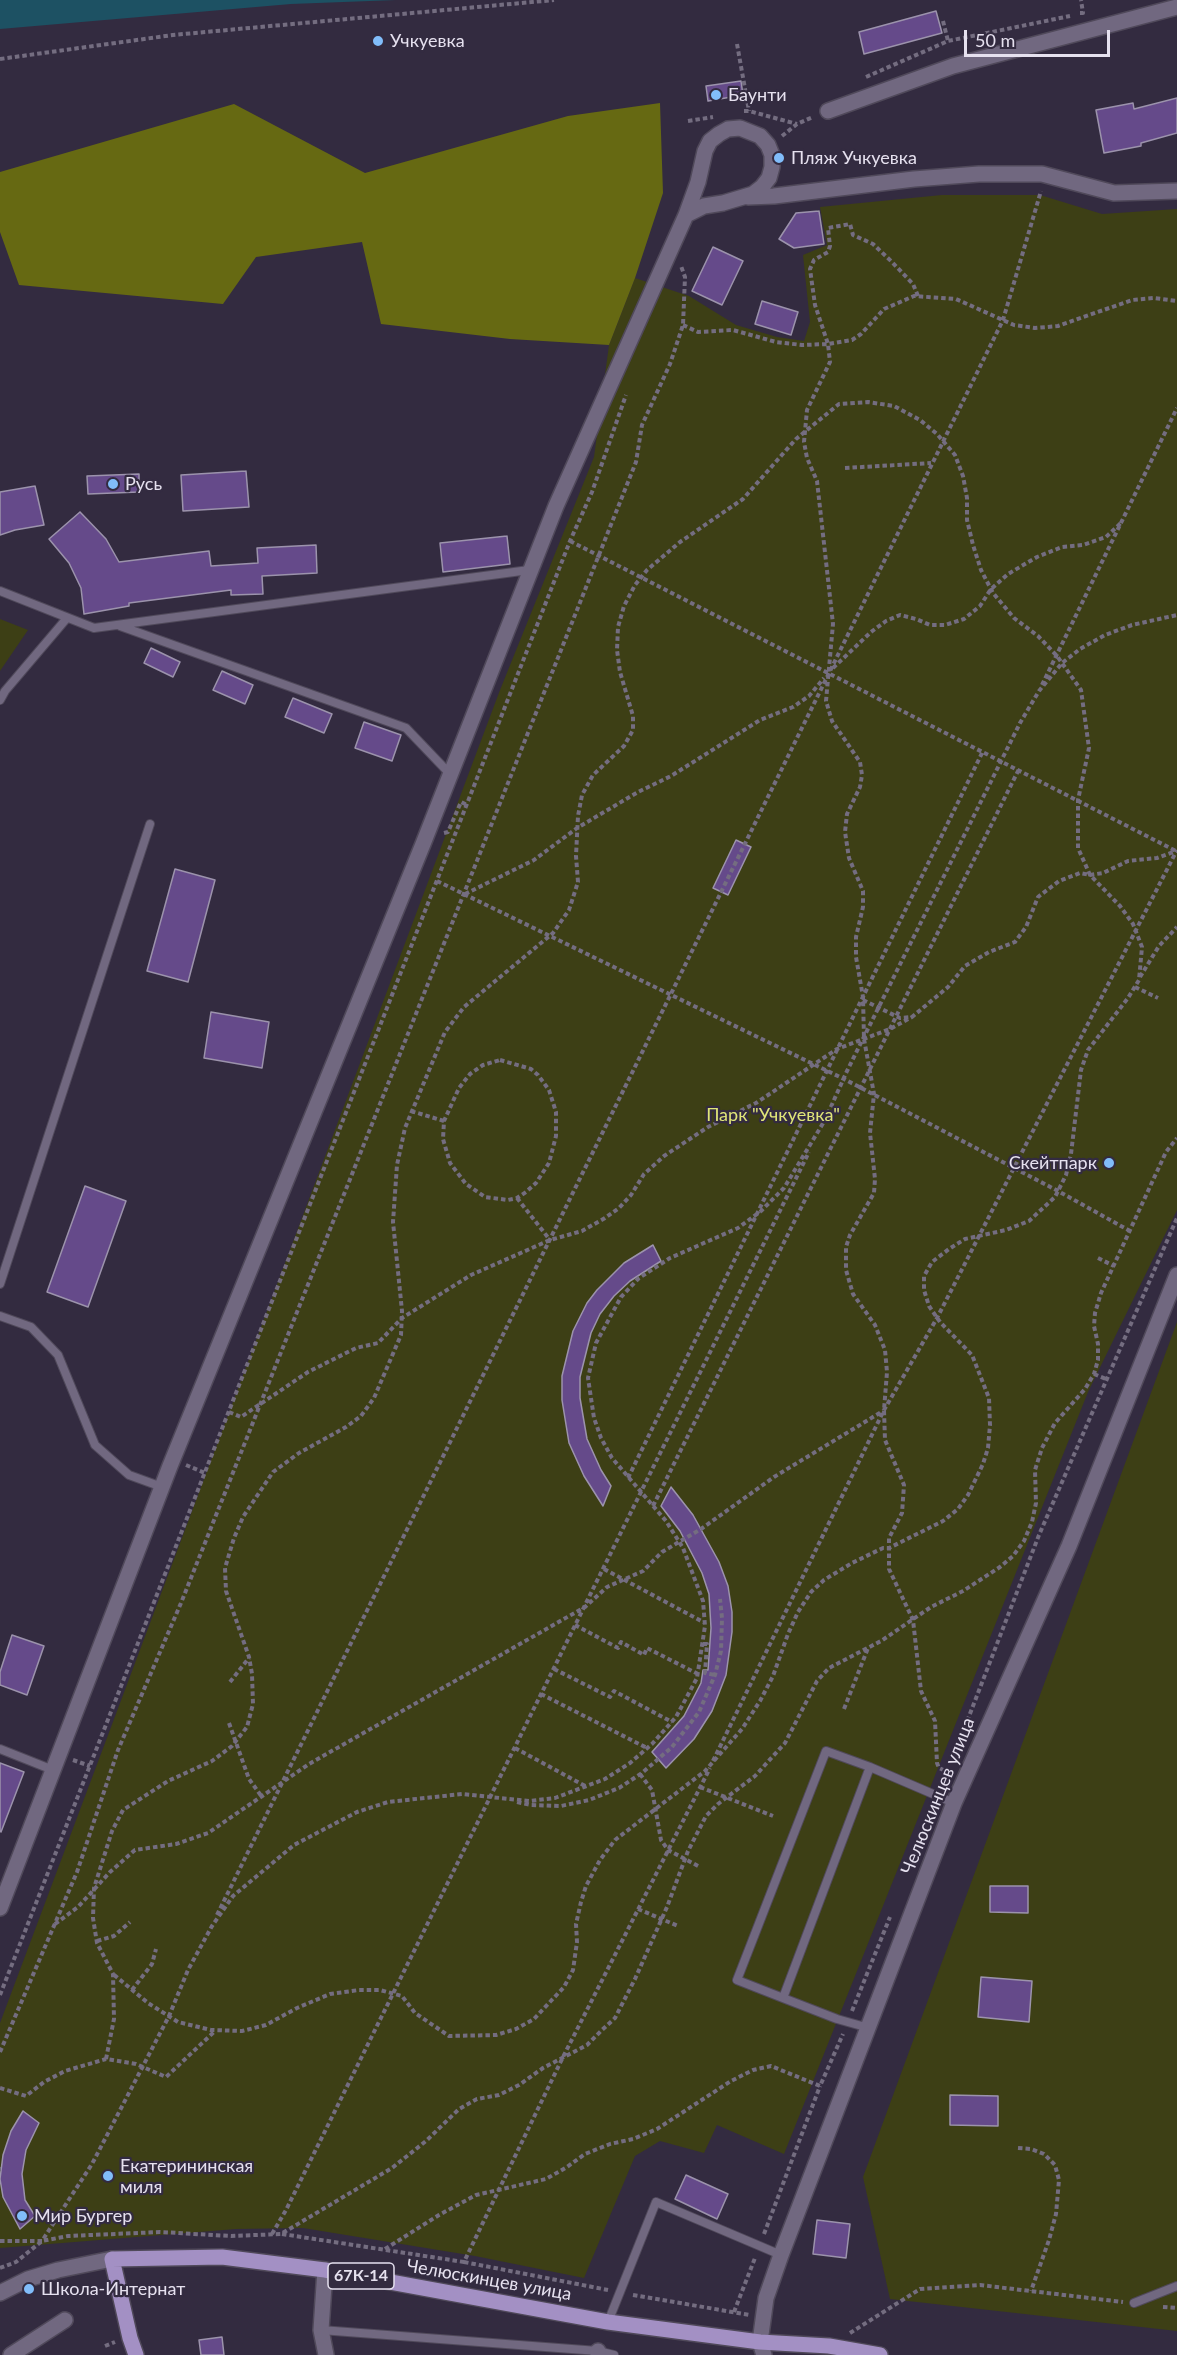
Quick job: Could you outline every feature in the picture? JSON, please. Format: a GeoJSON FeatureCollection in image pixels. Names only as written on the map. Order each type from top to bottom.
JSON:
{"type":"FeatureCollection","features":[{"type":"Feature","properties":{"kind":"main road","name":"Челюскинцев улица"},"geometry":{"type":"LineString","coordinates":[[112,2259],[222,2257],[325,2270],[762,2348],[829,2346],[880,2355]]}},
{"type":"Feature","properties":{"kind":"main road"},"geometry":{"type":"LineString","coordinates":[[112,2259],[136,2355]]}},
{"type":"Feature","properties":{"kind":"street"},"geometry":{"type":"LineString","coordinates":[[828,111],[952,66],[1177,7]]}},
{"type":"Feature","properties":{"kind":"street"},"geometry":{"type":"LineString","coordinates":[[0,1908],[162,1487],[530,570],[686,215],[698,182],[705,151],[710,141],[729,129],[740,128],[760,136],[768,145],[772,155],[769,178],[762,187],[753,194],[704,206],[686,215]]}},
{"type":"Feature","properties":{"kind":"street"},"geometry":{"type":"LineString","coordinates":[[742,197],[774,196],[914,179],[979,174],[1042,174],[1114,193],[1177,191]]}},
{"type":"Feature","properties":{"kind":"street","name":"Челюскинцев улица"},"geometry":{"type":"LineString","coordinates":[[762,2348],[766,2298],[781,2255],[954,1803],[1069,1546],[1177,1275]]}},
{"type":"Feature","properties":{"kind":"street","name":"Челюскинцев улица"},"geometry":{"type":"LineString","coordinates":[[0,2293],[28,2279],[58,2270],[112,2259]]}},
{"type":"Feature","properties":{"kind":"street"},"geometry":{"type":"LineString","coordinates":[[325,2270],[321,2330],[326,2355]]}},
{"type":"Feature","properties":{"kind":"street"},"geometry":{"type":"LineString","coordinates":[[11,2355],[65,2320]]}},
{"type":"Feature","properties":{"kind":"lane"},"geometry":{"type":"LineString","coordinates":[[0,591],[94,628],[530,570]]}},
{"type":"Feature","properties":{"kind":"lane"},"geometry":{"type":"LineString","coordinates":[[0,700],[5,691],[67,618]]}},
{"type":"Feature","properties":{"kind":"lane"},"geometry":{"type":"LineString","coordinates":[[119,625],[406,728],[450,774]]}},
{"type":"Feature","properties":{"kind":"lane"},"geometry":{"type":"LineString","coordinates":[[0,1284],[150,824]]}},
{"type":"Feature","properties":{"kind":"lane"},"geometry":{"type":"LineString","coordinates":[[0,1316],[31,1327],[58,1355],[95,1445],[129,1475],[162,1487]]}},
{"type":"Feature","properties":{"kind":"lane"},"geometry":{"type":"LineString","coordinates":[[0,1749],[53,1770]]}},
{"type":"Feature","properties":{"kind":"lane"},"geometry":{"type":"LineString","coordinates":[[869,2028],[837,2019],[737,1980],[826,1751],[954,1803]]}},
{"type":"Feature","properties":{"kind":"lane"},"geometry":{"type":"LineString","coordinates":[[783,1998],[870,1767]]}},
{"type":"Feature","properties":{"kind":"lane"},"geometry":{"type":"LineString","coordinates":[[608,2322],[656,2202],[781,2255]]}},
{"type":"Feature","properties":{"kind":"lane"},"geometry":{"type":"LineString","coordinates":[[1134,2303],[1177,2286]]}},
{"type":"Feature","properties":{"kind":"lane"},"geometry":{"type":"LineString","coordinates":[[321,2330],[614,2355]]}},
{"type":"Feature","properties":{"kind":"path"},"geometry":{"type":"LineString","coordinates":[[0,59],[173,35],[554,0]]}},
{"type":"Feature","properties":{"kind":"path"},"geometry":{"type":"LineString","coordinates":[[942,21],[948,41]]}},
{"type":"Feature","properties":{"kind":"path"},"geometry":{"type":"LineString","coordinates":[[737,44],[749,111]]}},
{"type":"Feature","properties":{"kind":"path"},"geometry":{"type":"LineString","coordinates":[[779,138],[797,124],[828,111]]}},
{"type":"Feature","properties":{"kind":"path"},"geometry":{"type":"LineString","coordinates":[[0,2268],[16,2262],[42,2241],[92,2164],[169,2016],[188,1970],[212,1926],[1003,320],[1042,187],[1032,187]]}},
{"type":"Feature","properties":{"kind":"path"},"geometry":{"type":"LineString","coordinates":[[918,296],[913,284],[873,244],[853,235],[850,224],[828,228],[830,246],[828,252],[814,260],[810,269],[815,305],[828,344],[830,362],[807,410],[805,432],[807,458],[817,481],[833,624],[826,701],[832,721],[860,762],[862,775],[860,787],[848,814],[845,832],[849,858],[863,891],[863,907],[856,937],[856,957],[863,998],[864,1039],[873,1094],[870,1134],[875,1179],[874,1193],[850,1235],[846,1247],[846,1270],[853,1294],[875,1324],[885,1350],[887,1372],[884,1410],[885,1440],[904,1485],[902,1513],[889,1538],[889,1569],[913,1620],[921,1692],[935,1721],[937,1763],[939,1768],[948,1772]]}},
{"type":"Feature","properties":{"kind":"path"},"geometry":{"type":"LineString","coordinates":[[0,2052],[77,1872],[118,1750],[181,1603],[262,1402],[636,462],[642,425],[670,364],[683,325],[685,277],[679,260]]}},
{"type":"Feature","properties":{"kind":"path"},"geometry":{"type":"LineString","coordinates":[[683,325],[698,332],[734,330],[776,342],[802,345],[828,344],[852,340],[861,334],[884,309],[899,301],[918,296],[956,299],[1014,325],[1035,328],[1058,326],[1132,300],[1155,298],[1177,301]]}},
{"type":"Feature","properties":{"kind":"path"},"geometry":{"type":"LineString","coordinates":[[0,1995],[570,541],[592,492],[626,394]]}},
{"type":"Feature","properties":{"kind":"path"},"geometry":{"type":"LineString","coordinates":[[1139,980],[1142,946],[1120,906],[1090,875],[1078,848],[1078,800],[1089,748],[1081,690],[1057,656],[1038,636],[1014,618],[991,589],[981,570],[973,545],[967,520],[967,498],[963,476],[955,455],[920,420],[894,406],[868,402],[839,404],[778,458],[743,499],[680,542],[646,570],[624,606],[618,627],[617,650],[620,672],[633,716],[633,730],[624,746],[593,775],[582,795],[577,828],[578,882],[569,910],[550,936],[464,1007],[445,1032],[411,1111],[397,1165],[393,1222],[402,1318],[401,1335],[374,1398],[361,1416],[299,1453],[273,1472],[243,1517],[225,1568],[226,1591],[230,1608],[249,1657],[253,1704],[247,1727],[235,1742],[212,1761],[168,1781],[123,1810],[112,1831],[94,1888],[93,1918],[97,1941],[113,1974],[178,2022],[215,2030],[242,2031],[266,2025],[330,1994],[380,1990],[402,1996],[415,2013],[449,2036],[496,2035],[516,2029],[534,2019],[564,1987],[573,1970],[577,1942],[576,1924],[581,1902],[586,1886],[600,1860],[615,1840],[712,1764],[742,1730],[773,1676],[793,1623],[811,1592],[852,1563],[883,1548],[889,1548],[943,1521],[958,1509],[968,1495],[988,1448],[989,1398],[972,1355],[929,1306],[924,1290],[924,1276],[932,1262],[965,1239],[1006,1230],[1029,1221],[1055,1197],[1066,1175],[1071,1154],[1081,1071],[1088,1050],[1128,998],[1135,987],[1159,946],[1177,927]]}},
{"type":"Feature","properties":{"kind":"path"},"geometry":{"type":"LineString","coordinates":[[272,2234],[286,2210],[585,1607],[1002,761],[1057,656],[1177,408]]}},
{"type":"Feature","properties":{"kind":"path"},"geometry":{"type":"LineString","coordinates":[[845,468],[932,464]]}},
{"type":"Feature","properties":{"kind":"path"},"geometry":{"type":"LineString","coordinates":[[464,894],[534,860],[577,828],[638,792],[671,776],[760,720],[793,707],[809,696],[829,672],[871,632],[886,621],[900,615],[916,618],[930,626],[945,625],[964,619],[980,606],[991,589],[1008,574],[1037,557],[1106,537],[1122,522]]}},
{"type":"Feature","properties":{"kind":"path"},"geometry":{"type":"LineString","coordinates":[[570,541],[1177,850]]}},
{"type":"Feature","properties":{"kind":"path"},"geometry":{"type":"LineString","coordinates":[[1038,690],[1062,663],[1080,649],[1105,635],[1132,625],[1177,615]]}},
{"type":"Feature","properties":{"kind":"path"},"geometry":{"type":"LineString","coordinates":[[628,1478],[983,751]]}},
{"type":"Feature","properties":{"kind":"path"},"geometry":{"type":"LineString","coordinates":[[653,1506],[1019,769]]}},
{"type":"Feature","properties":{"kind":"path"},"geometry":{"type":"LineString","coordinates":[[229,1412],[241,1417],[308,1372],[356,1348],[378,1343],[402,1318],[471,1275],[550,1240],[582,1231],[605,1218],[619,1208],[631,1195],[644,1174],[664,1156],[708,1127],[756,1103],[837,1049],[890,1029],[912,1017],[948,987],[965,966],[989,952],[1015,942],[1021,936],[1038,897],[1047,888],[1068,876],[1080,873],[1090,875],[1103,873],[1128,861],[1157,858],[1177,850]]}},
{"type":"Feature","properties":{"kind":"path"},"geometry":{"type":"LineString","coordinates":[[0,2241],[42,2241],[68,2236],[160,2232],[231,2236],[281,2234],[464,2262],[562,2059],[712,1764],[884,1410],[937,1317],[1177,850]]}},
{"type":"Feature","properties":{"kind":"path"},"geometry":{"type":"LineString","coordinates":[[437,881],[827,1070],[1130,1231]]}},
{"type":"Feature","properties":{"kind":"path"},"geometry":{"type":"LineString","coordinates":[[1135,987],[1158,998]]}},
{"type":"Feature","properties":{"kind":"path"},"geometry":{"type":"LineString","coordinates":[[863,998],[900,1018],[912,1017]]}},
{"type":"Feature","properties":{"kind":"path"},"geometry":{"type":"LineString","coordinates":[[500,1060],[512,1062],[531,1069],[549,1090],[556,1112],[554,1151],[540,1178],[517,1198],[497,1200],[485,1197],[466,1184],[457,1174],[446,1152],[443,1139],[444,1121],[459,1088],[470,1074],[483,1065],[500,1060]]}},
{"type":"Feature","properties":{"kind":"path"},"geometry":{"type":"LineString","coordinates":[[411,1111],[444,1121]]}},
{"type":"Feature","properties":{"kind":"path"},"geometry":{"type":"LineString","coordinates":[[212,1926],[233,1896],[294,1845],[357,1812],[388,1802],[462,1794],[529,1801],[555,1798],[605,1779],[647,1748],[672,1722],[698,1674],[705,1623],[703,1601],[693,1570],[680,1542],[612,1458],[594,1418],[588,1378],[596,1343],[621,1297],[639,1278],[670,1258],[738,1228],[756,1215],[784,1188],[825,1120]]}},
{"type":"Feature","properties":{"kind":"path"},"geometry":{"type":"LineString","coordinates":[[281,2234],[392,2168],[426,2141],[459,2109],[477,2099],[499,2095],[519,2085],[543,2068],[586,2045],[615,2018],[662,1919],[684,1860],[706,1816],[755,1776],[785,1743],[817,1681],[829,1668],[868,1648],[1000,1567],[1013,1556],[1028,1532],[1036,1503],[1035,1470],[1042,1448],[1054,1423],[1085,1389],[1094,1374],[1098,1360],[1095,1312],[1101,1293],[1166,1152],[1177,1138]]}},
{"type":"Feature","properties":{"kind":"path"},"geometry":{"type":"LineString","coordinates":[[517,1198],[550,1240]]}},
{"type":"Feature","properties":{"kind":"path"},"geometry":{"type":"LineString","coordinates":[[1098,1257],[1114,1266]]}},
{"type":"Feature","properties":{"kind":"path"},"geometry":{"type":"LineString","coordinates":[[1094,1374],[1106,1379]]}},
{"type":"Feature","properties":{"kind":"path"},"geometry":{"type":"LineString","coordinates":[[54,1924],[78,1907],[94,1888],[135,1850],[176,1844],[208,1833],[309,1764],[390,1720],[514,1646],[585,1607],[607,1587],[643,1571],[662,1552],[774,1477],[884,1410]]}},
{"type":"Feature","properties":{"kind":"path"},"geometry":{"type":"LineString","coordinates":[[1028,1532],[1038,1537]]}},
{"type":"Feature","properties":{"kind":"path"},"geometry":{"type":"LineString","coordinates":[[603,1569],[705,1623]]}},
{"type":"Feature","properties":{"kind":"path"},"geometry":{"type":"LineString","coordinates":[[499,1797],[531,1805],[561,1806],[589,1800],[619,1788],[672,1747],[686,1732],[709,1693],[716,1675],[721,1651],[720,1599]]}},
{"type":"Feature","properties":{"kind":"path"},"geometry":{"type":"LineString","coordinates":[[576,1625],[618,1648],[621,1642],[644,1654],[647,1648],[698,1674]]}},
{"type":"Feature","properties":{"kind":"path"},"geometry":{"type":"LineString","coordinates":[[703,1644],[707,1644],[705,1673],[716,1675]]}},
{"type":"Feature","properties":{"kind":"path"},"geometry":{"type":"LineString","coordinates":[[844,1709],[868,1648]]}},
{"type":"Feature","properties":{"kind":"path"},"geometry":{"type":"LineString","coordinates":[[230,1682],[249,1657]]}},
{"type":"Feature","properties":{"kind":"path"},"geometry":{"type":"LineString","coordinates":[[554,1668],[610,1697],[614,1691],[672,1722]]}},
{"type":"Feature","properties":{"kind":"path"},"geometry":{"type":"LineString","coordinates":[[541,1694],[647,1748]]}},
{"type":"Feature","properties":{"kind":"path"},"geometry":{"type":"LineString","coordinates":[[230,1723],[249,1779],[262,1797]]}},
{"type":"Feature","properties":{"kind":"path"},"geometry":{"type":"LineString","coordinates":[[515,1748],[587,1787]]}},
{"type":"Feature","properties":{"kind":"path"},"geometry":{"type":"LineString","coordinates":[[640,1774],[652,1790],[661,1840],[668,1850],[700,1867]]}},
{"type":"Feature","properties":{"kind":"path"},"geometry":{"type":"LineString","coordinates":[[700,1787],[774,1816]]}},
{"type":"Feature","properties":{"kind":"path"},"geometry":{"type":"LineString","coordinates":[[639,1909],[678,1926]]}},
{"type":"Feature","properties":{"kind":"path"},"geometry":{"type":"LineString","coordinates":[[97,1941],[114,1936],[130,1922]]}},
{"type":"Feature","properties":{"kind":"path"},"geometry":{"type":"LineString","coordinates":[[132,1990],[152,1964],[156,1948]]}},
{"type":"Feature","properties":{"kind":"path"},"geometry":{"type":"LineString","coordinates":[[106,2059],[114,2019],[113,1974]]}},
{"type":"Feature","properties":{"kind":"path"},"geometry":{"type":"LineString","coordinates":[[0,2088],[26,2096],[44,2082],[65,2071],[106,2059],[143,2067],[166,2077],[215,2030]]}},
{"type":"Feature","properties":{"kind":"path"},"geometry":{"type":"LineString","coordinates":[[735,2312],[820,2086]]}},
{"type":"Feature","properties":{"kind":"path"},"geometry":{"type":"LineString","coordinates":[[1018,2148],[1031,2149],[1044,2154],[1055,2165],[1059,2180],[1051,2232],[1031,2291]]}},
{"type":"Feature","properties":{"kind":"path"},"geometry":{"type":"LineString","coordinates":[[829,2346],[920,2289],[980,2285],[1177,2308]]}},
{"type":"Feature","properties":{"kind":"green space","name":"Парк \"Учкуевка\""},"geometry":{"type":"Polygon","coordinates":[[[942,195],[1040,195],[1102,214],[1177,209],[1177,1210],[1088,1392],[784,2154],[717,2125],[704,2153],[660,2141],[635,2156],[584,2278],[475,2256],[303,2228],[236,2229],[0,2248],[0,2023],[500,690],[594,457],[609,345],[635,278],[689,296],[736,325],[777,337],[804,341],[810,322],[803,255],[827,245],[820,207],[942,195]]]}},
{"type":"Feature","properties":{"kind":"green space"},"geometry":{"type":"Polygon","coordinates":[[[0,619],[28,630],[0,671],[0,619]]]}},
{"type":"Feature","properties":{"kind":"green space"},"geometry":{"type":"Polygon","coordinates":[[[1177,1322],[1177,2331],[890,2299],[863,2177],[1177,1322]]]}},
{"type":"Feature","properties":{"kind":"shaded area"},"geometry":{"type":"Polygon","coordinates":[[[660,103],[663,193],[635,278],[609,345],[510,339],[381,324],[362,242],[256,257],[223,304],[19,285],[0,232],[0,172],[234,104],[365,173],[568,116],[660,103]]]}},
{"type":"Feature","properties":{"kind":"water"},"geometry":{"type":"Polygon","coordinates":[[[0,0],[396,0],[291,4],[0,29],[0,0]]]}},
{"type":"Feature","properties":{"kind":"building"},"geometry":{"type":"Polygon","coordinates":[[[936,11],[942,33],[864,54],[859,32],[936,11]]]}},
{"type":"Feature","properties":{"kind":"building"},"geometry":{"type":"Polygon","coordinates":[[[741,81],[743,95],[708,101],[706,86],[741,81]]]}},
{"type":"Feature","properties":{"kind":"building"},"geometry":{"type":"Polygon","coordinates":[[[1177,98],[1177,133],[1141,143],[1141,146],[1104,153],[1096,110],[1133,103],[1134,109],[1177,98]]]}},
{"type":"Feature","properties":{"kind":"building"},"geometry":{"type":"Polygon","coordinates":[[[819,211],[824,244],[794,248],[779,239],[796,213],[819,211]]]}},
{"type":"Feature","properties":{"kind":"building"},"geometry":{"type":"Polygon","coordinates":[[[713,247],[743,261],[722,305],[692,291],[713,247]]]}},
{"type":"Feature","properties":{"kind":"building"},"geometry":{"type":"Polygon","coordinates":[[[762,301],[798,312],[791,335],[755,324],[762,301]]]}},
{"type":"Feature","properties":{"kind":"building"},"geometry":{"type":"Polygon","coordinates":[[[246,471],[249,507],[183,511],[181,475],[246,471]]]}},
{"type":"Feature","properties":{"kind":"building","name":"Русь"},"geometry":{"type":"Polygon","coordinates":[[[139,474],[139,492],[88,494],[87,476],[139,474]]]}},
{"type":"Feature","properties":{"kind":"building"},"geometry":{"type":"Polygon","coordinates":[[[35,486],[44,525],[0,535],[0,492],[35,486]]]}},
{"type":"Feature","properties":{"kind":"building"},"geometry":{"type":"Polygon","coordinates":[[[80,512],[106,539],[119,562],[209,551],[211,566],[258,563],[257,548],[316,545],[317,573],[262,576],[263,594],[231,595],[231,590],[129,603],[129,606],[84,614],[81,588],[69,563],[49,539],[80,512]]]}},
{"type":"Feature","properties":{"kind":"building"},"geometry":{"type":"Polygon","coordinates":[[[507,536],[510,564],[443,572],[440,543],[507,536]]]}},
{"type":"Feature","properties":{"kind":"building"},"geometry":{"type":"Polygon","coordinates":[[[151,648],[180,662],[173,677],[144,663],[151,648]]]}},
{"type":"Feature","properties":{"kind":"building"},"geometry":{"type":"Polygon","coordinates":[[[222,671],[253,685],[245,704],[213,690],[222,671]]]}},
{"type":"Feature","properties":{"kind":"building"},"geometry":{"type":"Polygon","coordinates":[[[293,698],[332,714],[324,733],[285,717],[293,698]]]}},
{"type":"Feature","properties":{"kind":"building"},"geometry":{"type":"Polygon","coordinates":[[[364,722],[401,735],[392,761],[355,748],[364,722]]]}},
{"type":"Feature","properties":{"kind":"building"},"geometry":{"type":"Polygon","coordinates":[[[736,840],[751,847],[728,895],[713,888],[736,840]]]}},
{"type":"Feature","properties":{"kind":"building"},"geometry":{"type":"Polygon","coordinates":[[[175,869],[215,880],[188,982],[147,971],[175,869]]]}},
{"type":"Feature","properties":{"kind":"building"},"geometry":{"type":"Polygon","coordinates":[[[211,1012],[269,1022],[262,1068],[204,1058],[211,1012]]]}},
{"type":"Feature","properties":{"kind":"building"},"geometry":{"type":"Polygon","coordinates":[[[85,1186],[126,1201],[88,1307],[47,1292],[85,1186]]]}},
{"type":"Feature","properties":{"kind":"building"},"geometry":{"type":"Polygon","coordinates":[[[653,1245],[661,1261],[630,1281],[600,1314],[591,1333],[580,1377],[580,1398],[587,1439],[611,1486],[603,1506],[584,1476],[569,1443],[562,1400],[562,1376],[573,1331],[587,1303],[624,1263],[653,1245]]]}},
{"type":"Feature","properties":{"kind":"building"},"geometry":{"type":"Polygon","coordinates":[[[671,1487],[693,1515],[719,1562],[728,1586],[732,1632],[726,1675],[712,1711],[694,1739],[666,1768],[652,1752],[684,1716],[701,1683],[703,1670],[708,1670],[711,1628],[709,1594],[702,1573],[680,1531],[661,1506],[671,1487]]]}},
{"type":"Feature","properties":{"kind":"building"},"geometry":{"type":"Polygon","coordinates":[[[12,1635],[44,1646],[27,1695],[0,1685],[0,1672],[12,1635]]]}},
{"type":"Feature","properties":{"kind":"building"},"geometry":{"type":"Polygon","coordinates":[[[0,1763],[24,1772],[1,1832],[0,1831],[0,1763]]]}},
{"type":"Feature","properties":{"kind":"building"},"geometry":{"type":"Polygon","coordinates":[[[990,1886],[1028,1886],[1028,1913],[990,1912],[990,1886]]]}},
{"type":"Feature","properties":{"kind":"building"},"geometry":{"type":"Polygon","coordinates":[[[981,1977],[1032,1981],[1029,2022],[978,2017],[981,1977]]]}},
{"type":"Feature","properties":{"kind":"building"},"geometry":{"type":"Polygon","coordinates":[[[950,2095],[998,2096],[998,2126],[950,2125],[950,2095]]]}},
{"type":"Feature","properties":{"kind":"building"},"geometry":{"type":"Polygon","coordinates":[[[23,2111],[39,2123],[26,2150],[22,2174],[25,2200],[35,2216],[20,2229],[3,2197],[0,2179],[3,2155],[11,2131],[23,2111]]]}},
{"type":"Feature","properties":{"kind":"building"},"geometry":{"type":"Polygon","coordinates":[[[686,2175],[728,2194],[717,2219],[675,2199],[686,2175]]]}},
{"type":"Feature","properties":{"kind":"building"},"geometry":{"type":"Polygon","coordinates":[[[817,2220],[850,2224],[846,2258],[813,2254],[817,2220]]]}},
{"type":"Feature","properties":{"kind":"building"},"geometry":{"type":"Polygon","coordinates":[[[222,2337],[224,2355],[201,2355],[199,2340],[222,2337]]]}},
{"type":"Feature","properties":{"kind":"place","name":"Учкуевка"},"geometry":{"type":"Point","coordinates":[378,41]}},
{"type":"Feature","properties":{"kind":"place","name":"Баунти"},"geometry":{"type":"Point","coordinates":[716,95]}},
{"type":"Feature","properties":{"kind":"place","name":"Пляж Учкуевка"},"geometry":{"type":"Point","coordinates":[779,158]}},
{"type":"Feature","properties":{"kind":"place","name":"Русь"},"geometry":{"type":"Point","coordinates":[113,484]}},
{"type":"Feature","properties":{"kind":"place","name":"Скейтпарк"},"geometry":{"type":"Point","coordinates":[1109,1163]}},
{"type":"Feature","properties":{"kind":"place","name":"Екатерининская миля"},"geometry":{"type":"Point","coordinates":[108,2176]}},
{"type":"Feature","properties":{"kind":"place","name":"Мир Бургер"},"geometry":{"type":"Point","coordinates":[22,2216]}},
{"type":"Feature","properties":{"kind":"place","name":"Школа-Интернат"},"geometry":{"type":"Point","coordinates":[29,2289]}}]}
